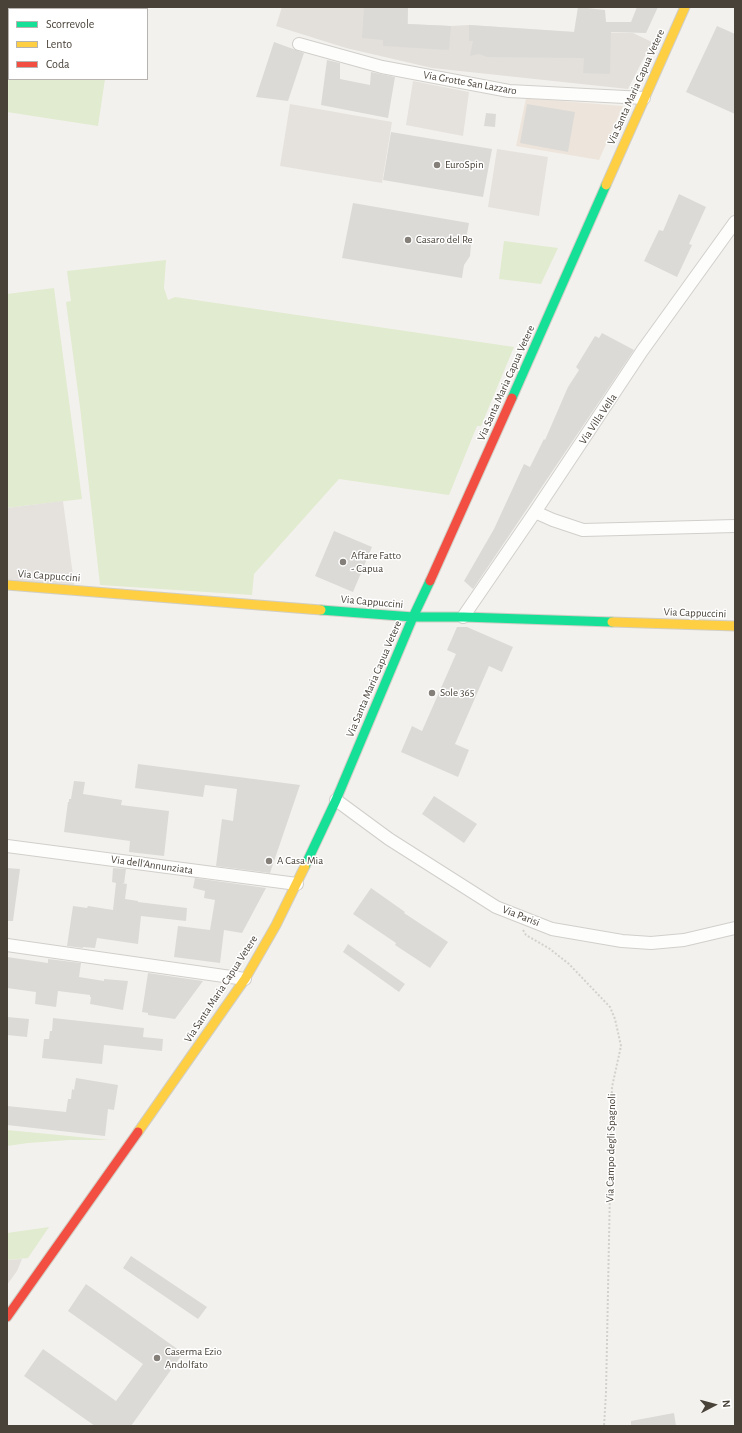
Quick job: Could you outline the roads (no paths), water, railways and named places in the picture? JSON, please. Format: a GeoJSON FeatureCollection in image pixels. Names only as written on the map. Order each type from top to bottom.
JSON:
{"type":"FeatureCollection","features":[{"type":"Feature","properties":{"kind":"main road","name":"Via Santa Maria Capua Vetere"},"geometry":{"type":"LineString","coordinates":[[7,1317],[191,1058],[245,979],[297,884],[336,800],[413,617],[487,454],[684,7]]}},
{"type":"Feature","properties":{"kind":"main road","name":"Via Cappuccini"},"geometry":{"type":"LineString","coordinates":[[7,585],[413,617],[464,617],[735,626]]}},
{"type":"Feature","properties":{"kind":"street","name":"Via Grotte San Lazzaro"},"geometry":{"type":"LineString","coordinates":[[299,44],[382,67],[509,91],[644,98]]}},
{"type":"Feature","properties":{"kind":"street","name":"Via Villa Vella"},"geometry":{"type":"LineString","coordinates":[[464,617],[642,351],[735,222]]}},
{"type":"Feature","properties":{"kind":"street"},"geometry":{"type":"LineString","coordinates":[[535,512],[583,530],[735,526]]}},
{"type":"Feature","properties":{"kind":"street","name":"Via Parisi"},"geometry":{"type":"LineString","coordinates":[[336,800],[395,843],[496,907],[552,928],[622,941],[651,943],[684,940],[735,928]]}},
{"type":"Feature","properties":{"kind":"street","name":"Via dell'Annunziata"},"geometry":{"type":"LineString","coordinates":[[7,846],[297,884]]}},
{"type":"Feature","properties":{"kind":"street"},"geometry":{"type":"LineString","coordinates":[[7,945],[245,979]]}},
{"type":"Feature","properties":{"kind":"place","name":"EuroSpin"},"geometry":{"type":"Point","coordinates":[437,165]}},
{"type":"Feature","properties":{"kind":"place","name":"Casaro del Re"},"geometry":{"type":"Point","coordinates":[408,240]}},
{"type":"Feature","properties":{"kind":"place","name":"Affare Fatto - Capua"},"geometry":{"type":"Point","coordinates":[343,562]}},
{"type":"Feature","properties":{"kind":"place","name":"Sole 365"},"geometry":{"type":"Point","coordinates":[432,693]}},
{"type":"Feature","properties":{"kind":"place","name":"A Casa Mia"},"geometry":{"type":"Point","coordinates":[269,861]}},
{"type":"Feature","properties":{"kind":"place","name":"Caserma Ezio Andolfato"},"geometry":{"type":"Point","coordinates":[157,1358]}}]}
